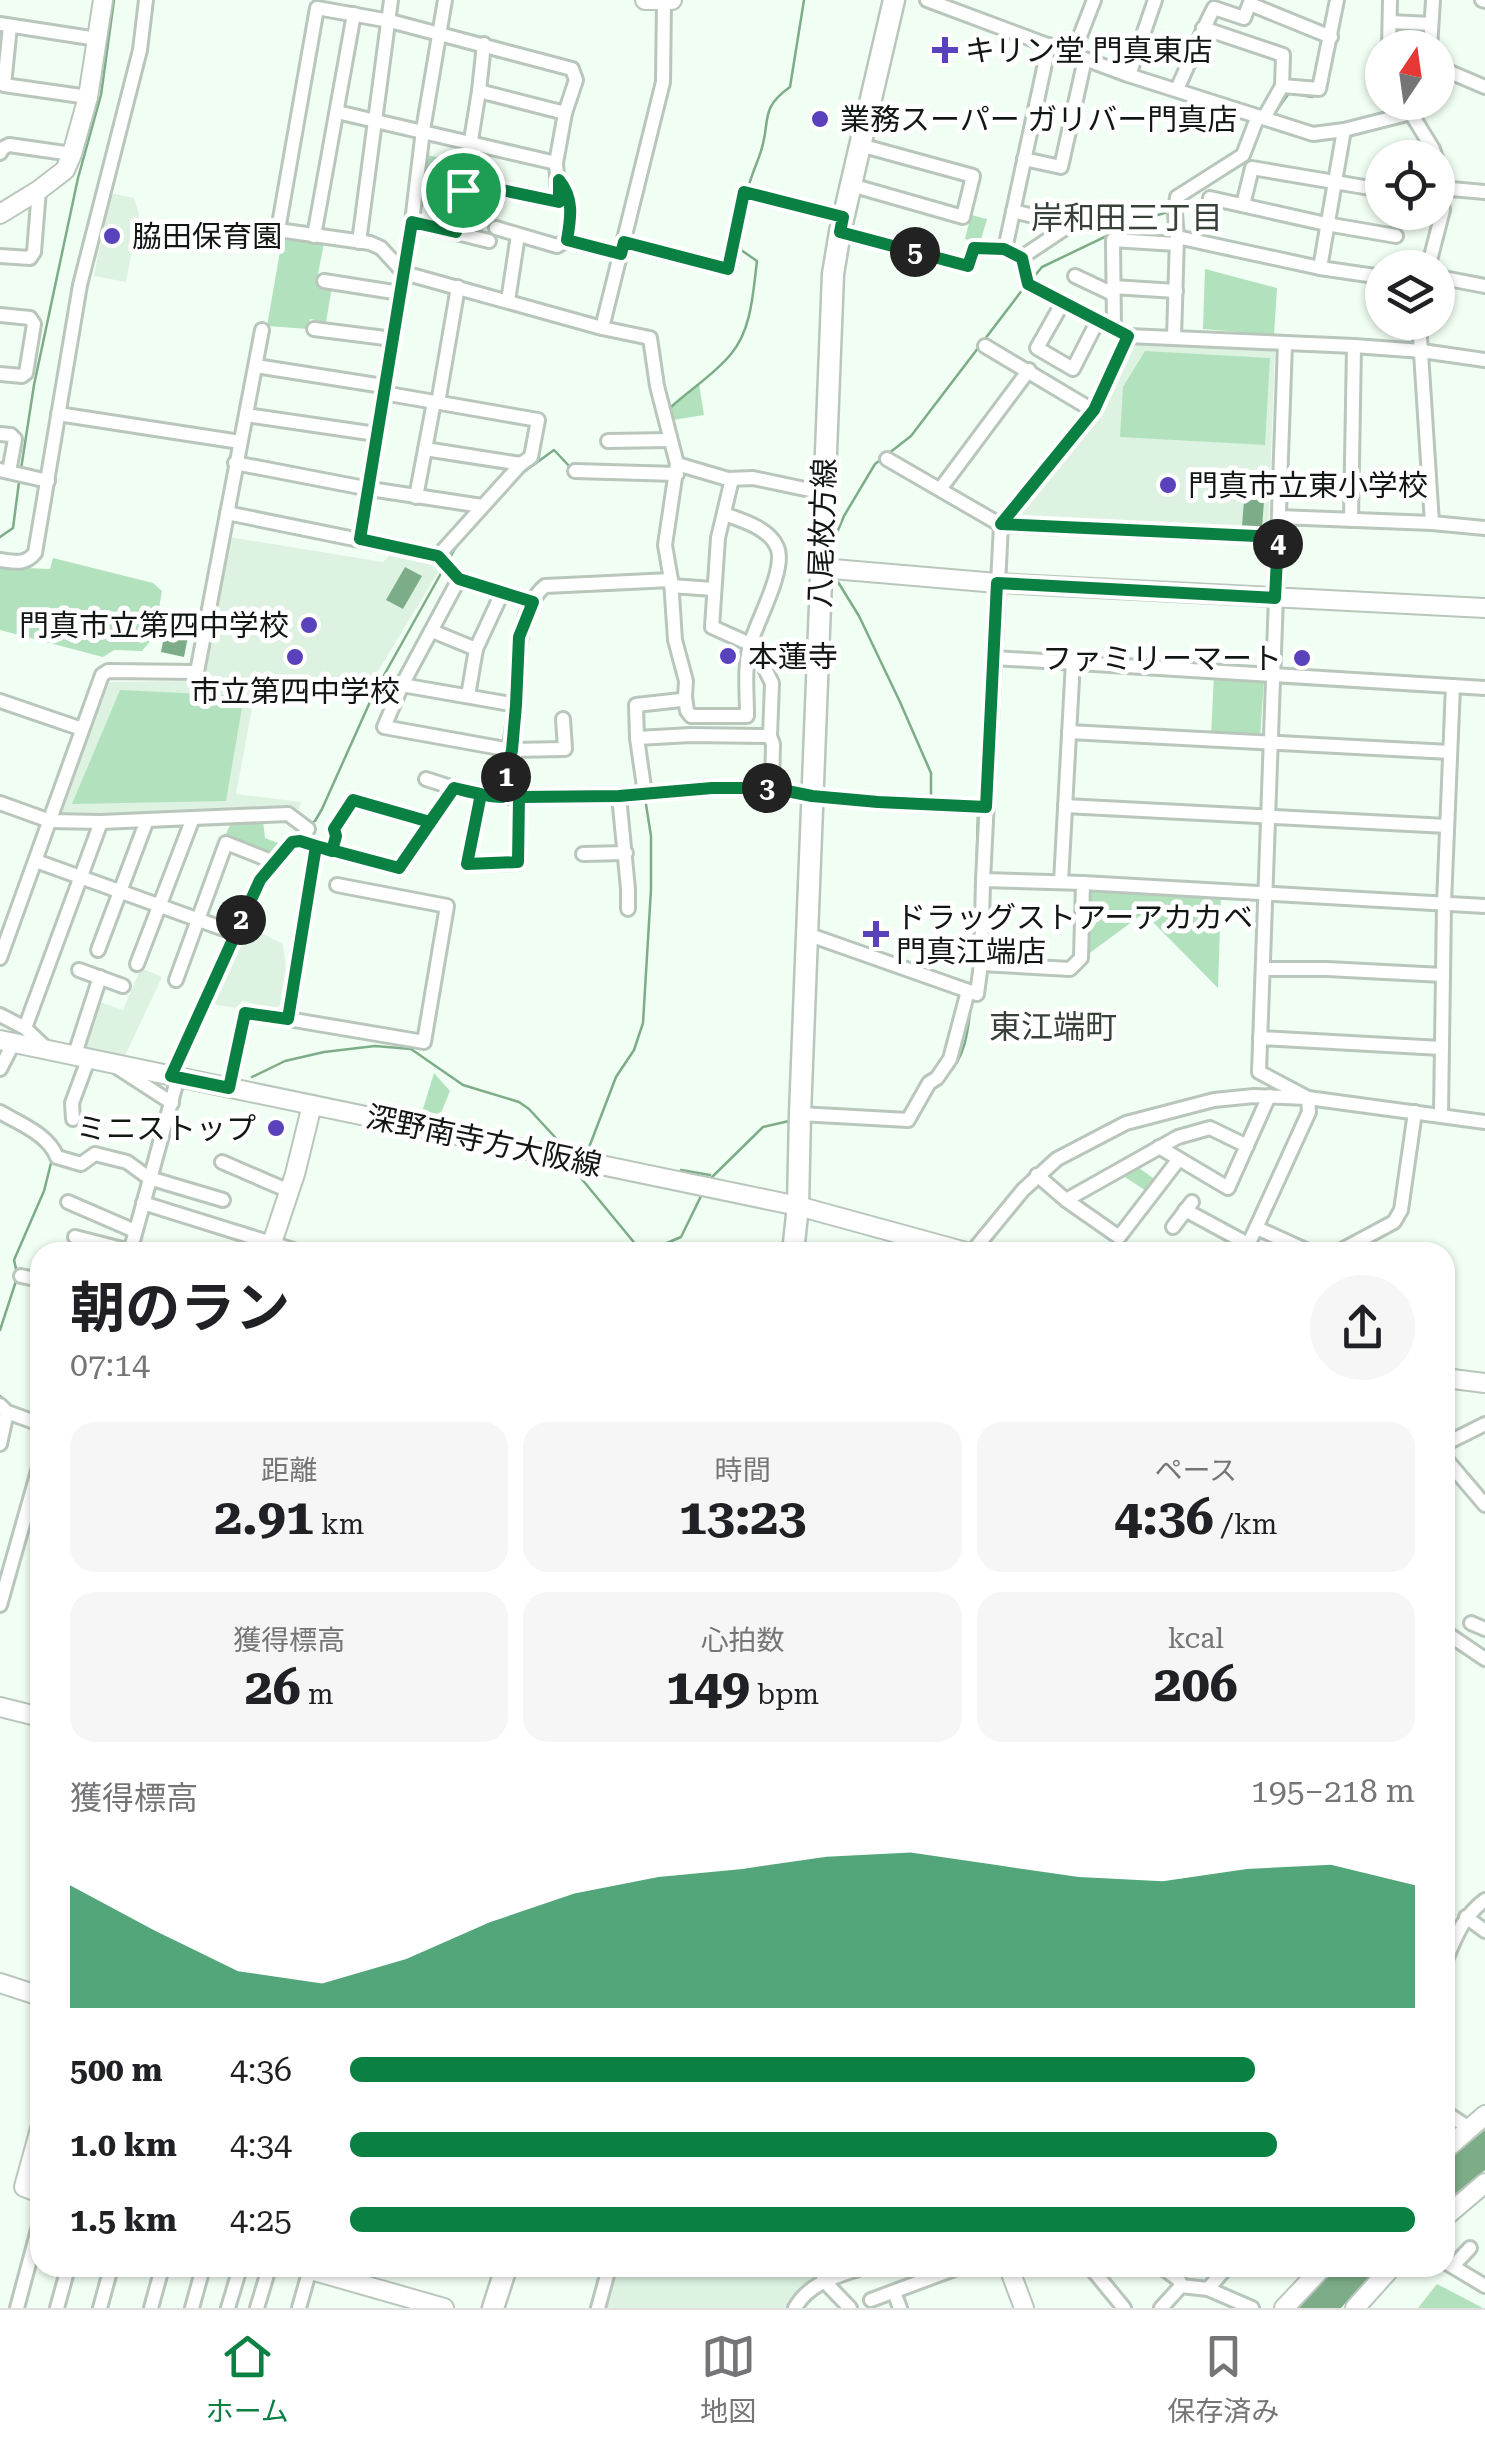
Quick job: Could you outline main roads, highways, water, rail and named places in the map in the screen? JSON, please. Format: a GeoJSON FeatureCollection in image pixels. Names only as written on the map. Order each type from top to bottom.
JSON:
{"type":"FeatureCollection","features":[{"type":"Feature","properties":{"kind":"main road","name":"八尾枚方線"},"geometry":{"type":"LineString","coordinates":[[795,1242],[834,274],[894,0]]}},
{"type":"Feature","properties":{"kind":"main road"},"geometry":{"type":"LineString","coordinates":[[493,2308],[503,2277]]}},
{"type":"Feature","properties":{"kind":"waterway"},"geometry":{"type":"LineString","coordinates":[[21,469],[34,385],[78,178],[101,95],[114,0]]}},
{"type":"Feature","properties":{"kind":"waterway"},"geometry":{"type":"LineString","coordinates":[[748,189],[770,109],[790,87],[804,0]]}},
{"type":"Feature","properties":{"kind":"waterway"},"geometry":{"type":"LineString","coordinates":[[1272,117],[1289,93],[1312,97],[1315,94]]}},
{"type":"Feature","properties":{"kind":"waterway"},"geometry":{"type":"LineString","coordinates":[[1032,279],[1042,267],[1138,221],[1171,211]]}},
{"type":"Feature","properties":{"kind":"waterway"},"geometry":{"type":"LineString","coordinates":[[670,408],[724,362],[743,333],[757,261],[741,250],[743,232]]}},
{"type":"Feature","properties":{"kind":"waterway"},"geometry":{"type":"LineString","coordinates":[[836,535],[875,464],[911,436],[1023,289]]}},
{"type":"Feature","properties":{"kind":"waterway"},"geometry":{"type":"LineString","coordinates":[[521,474],[554,450],[572,469]]}},
{"type":"Feature","properties":{"kind":"waterway"},"geometry":{"type":"LineString","coordinates":[[0,537],[13,528],[19,482]]}},
{"type":"Feature","properties":{"kind":"waterway"},"geometry":{"type":"LineString","coordinates":[[448,561],[493,505]]}},
{"type":"Feature","properties":{"kind":"waterway"},"geometry":{"type":"LineString","coordinates":[[308,825],[322,809],[374,693],[444,568]]}},
{"type":"Feature","properties":{"kind":"waterway"},"geometry":{"type":"LineString","coordinates":[[838,582],[859,616],[931,773],[931,798],[941,799]]}},
{"type":"Feature","properties":{"kind":"waterway"},"geometry":{"type":"LineString","coordinates":[[562,1144],[588,1150],[616,1077],[634,1050],[643,1023],[651,889],[651,836],[645,798]]}},
{"type":"Feature","properties":{"kind":"waterway"},"geometry":{"type":"LineString","coordinates":[[0,811],[38,823]]}},
{"type":"Feature","properties":{"kind":"waterway"},"geometry":{"type":"LineString","coordinates":[[973,981],[978,814]]}},
{"type":"Feature","properties":{"kind":"waterway"},"geometry":{"type":"LineString","coordinates":[[947,1075],[962,1051],[971,1004]]}},
{"type":"Feature","properties":{"kind":"waterway"},"geometry":{"type":"LineString","coordinates":[[252,1077],[285,1061],[324,1052],[375,1046],[411,1049],[463,1085],[519,1102],[565,1148]]}},
{"type":"Feature","properties":{"kind":"waterway"},"geometry":{"type":"LineString","coordinates":[[709,1180],[763,1127],[789,1121]]}},
{"type":"Feature","properties":{"kind":"waterway"},"geometry":{"type":"LineString","coordinates":[[17,1273],[14,1260],[44,1191],[52,1159]]}},
{"type":"Feature","properties":{"kind":"waterway"},"geometry":{"type":"LineString","coordinates":[[571,1166],[634,1242]]}},
{"type":"Feature","properties":{"kind":"waterway"},"geometry":{"type":"LineString","coordinates":[[681,1170],[710,1175]]}},
{"type":"Feature","properties":{"kind":"waterway"},"geometry":{"type":"LineString","coordinates":[[669,1242],[681,1237],[703,1192]]}},
{"type":"Feature","properties":{"kind":"waterway"},"geometry":{"type":"LineString","coordinates":[[0,1330],[16,1281]]}},
{"type":"Feature","properties":{"kind":"waterway"},"geometry":{"type":"LineString","coordinates":[[0,1396],[12,1407]]}},
{"type":"Feature","properties":{"kind":"waterway"},"geometry":{"type":"LineString","coordinates":[[1222,2302],[1234,2308]]}},
{"type":"Feature","properties":{"kind":"place","name":"キリン堂 門真東店"},"geometry":{"type":"Point","coordinates":[945,50]}},
{"type":"Feature","properties":{"kind":"place","name":"業務スーパー ガリバー門真店"},"geometry":{"type":"Point","coordinates":[820,119]}},
{"type":"Feature","properties":{"kind":"place","name":"脇田保育園"},"geometry":{"type":"Point","coordinates":[112,236]}},
{"type":"Feature","properties":{"kind":"place","name":"門真市立東小学校"},"geometry":{"type":"Point","coordinates":[1168,485]}},
{"type":"Feature","properties":{"kind":"place","name":"門真市立第四中学校"},"geometry":{"type":"Point","coordinates":[309,625]}},
{"type":"Feature","properties":{"kind":"place","name":"本蓮寺"},"geometry":{"type":"Point","coordinates":[728,656]}},
{"type":"Feature","properties":{"kind":"place","name":"市立第四中学校"},"geometry":{"type":"Point","coordinates":[295,657]}},
{"type":"Feature","properties":{"kind":"place","name":"ファミリーマート"},"geometry":{"type":"Point","coordinates":[1302,658]}},
{"type":"Feature","properties":{"kind":"place","name":"ドラッグストアーアカカベ 門真江端店"},"geometry":{"type":"Point","coordinates":[876,934]}},
{"type":"Feature","properties":{"kind":"place","name":"ミニストップ"},"geometry":{"type":"Point","coordinates":[276,1128]}},
{"type":"Feature","properties":{"kind":"district","name":"岸和田三丁目"},"geometry":{"type":"Point","coordinates":[1127,218]}},
{"type":"Feature","properties":{"kind":"district","name":"東江端町"},"geometry":{"type":"Point","coordinates":[1053,1027]}}]}
